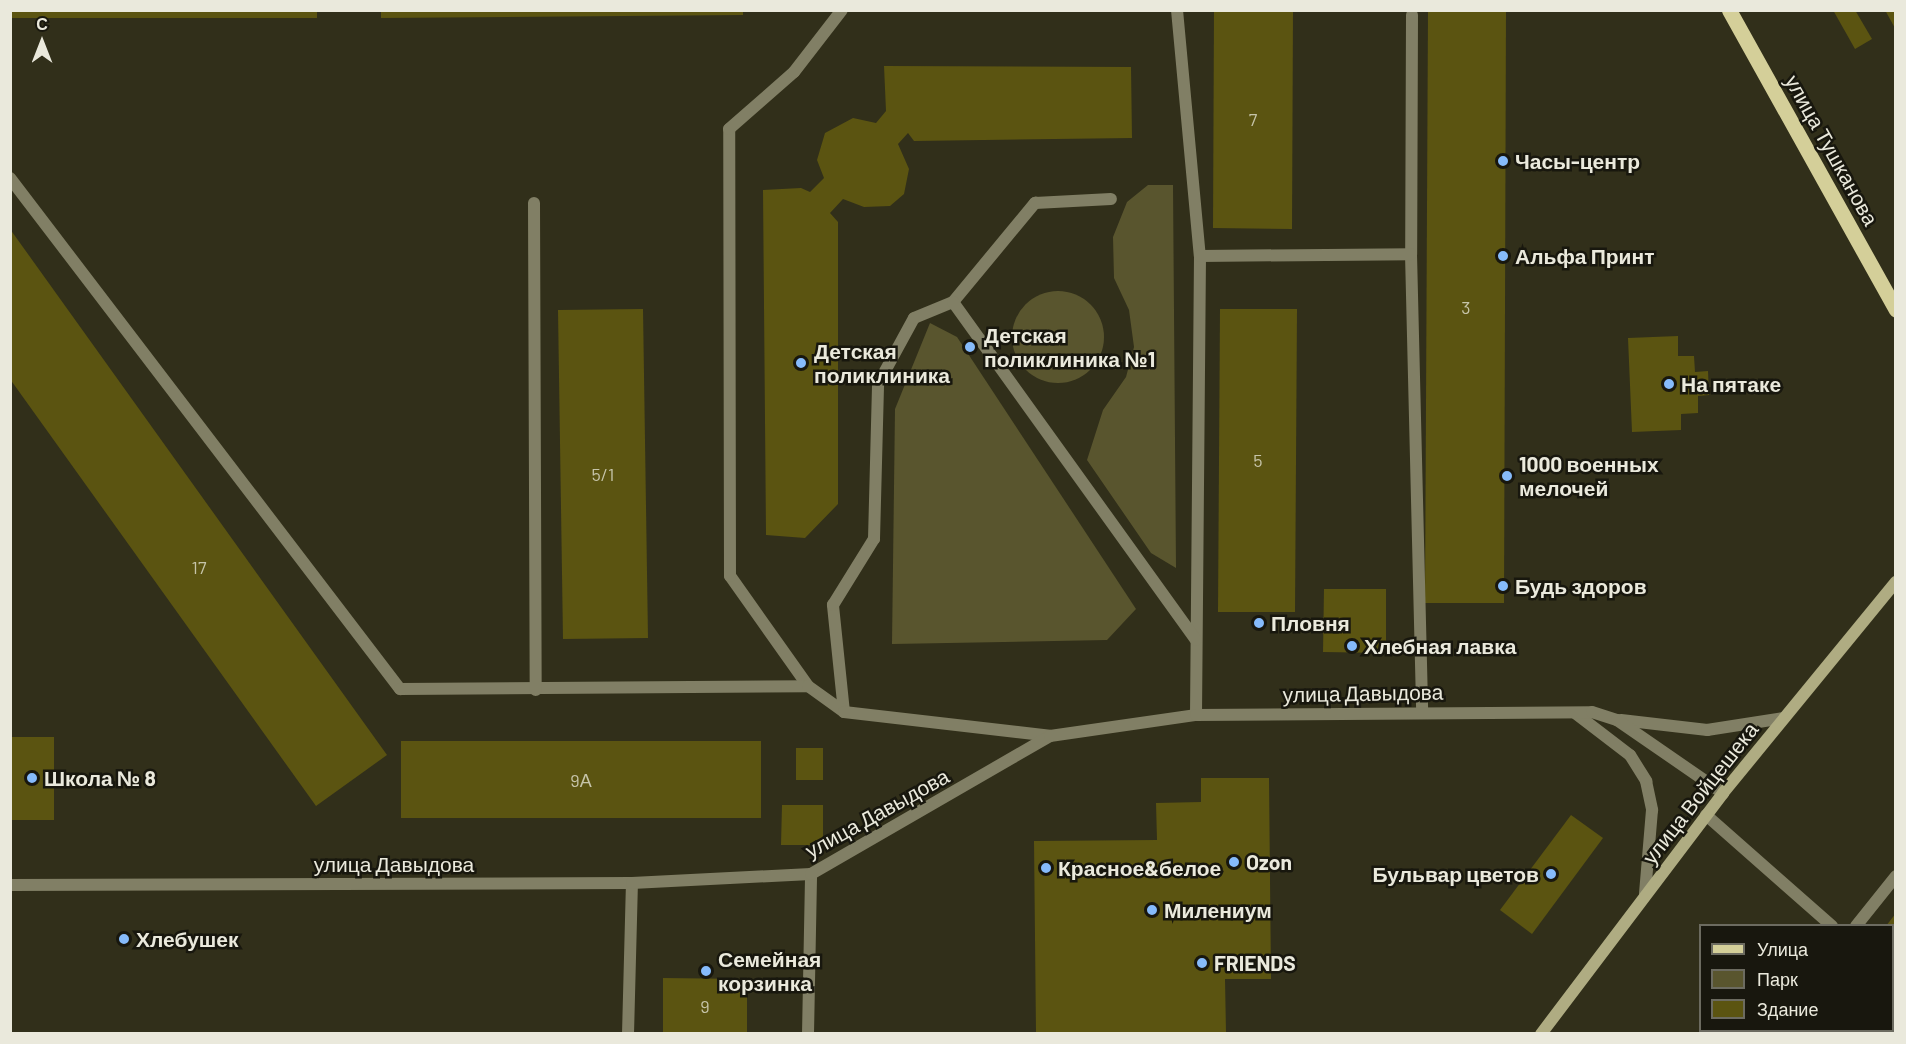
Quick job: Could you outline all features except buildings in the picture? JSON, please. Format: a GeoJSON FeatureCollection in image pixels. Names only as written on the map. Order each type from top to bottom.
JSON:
{"type":"FeatureCollection","features":[{"type":"Feature","properties":{"kind":"main road","name":"улица Тушканова"},"geometry":{"type":"LineString","coordinates":[[1729,10],[1896,310]]}},
{"type":"Feature","properties":{"kind":"main road","name":"улица Войцешека"},"geometry":{"type":"LineString","coordinates":[[1541,1034],[1723,793],[1896,582]]}},
{"type":"Feature","properties":{"kind":"street"},"geometry":{"type":"LineString","coordinates":[[842,10],[794,72],[729,129],[730,576],[808,686],[844,712],[1050,736]]}},
{"type":"Feature","properties":{"kind":"street"},"geometry":{"type":"LineString","coordinates":[[1177,10],[1200,256],[1196,715]]}},
{"type":"Feature","properties":{"kind":"street"},"geometry":{"type":"LineString","coordinates":[[1412,15],[1411,254],[1422,712]]}},
{"type":"Feature","properties":{"kind":"street"},"geometry":{"type":"LineString","coordinates":[[10,178],[400,689],[536,690],[808,686]]}},
{"type":"Feature","properties":{"kind":"street"},"geometry":{"type":"LineString","coordinates":[[844,712],[833,605],[874,539],[878,384],[914,318],[953,302],[1035,203],[1111,199]]}},
{"type":"Feature","properties":{"kind":"street"},"geometry":{"type":"LineString","coordinates":[[534,203],[536,690]]}},
{"type":"Feature","properties":{"kind":"street"},"geometry":{"type":"LineString","coordinates":[[1200,256],[1411,254]]}},
{"type":"Feature","properties":{"kind":"street"},"geometry":{"type":"LineString","coordinates":[[953,302],[1196,640]]}},
{"type":"Feature","properties":{"kind":"street"},"geometry":{"type":"LineString","coordinates":[[1563,709],[1586,718],[1630,755],[1646,781],[1652,810],[1645,894]]}},
{"type":"Feature","properties":{"kind":"street","name":"улица Давыдова"},"geometry":{"type":"LineString","coordinates":[[10,885],[632,883],[812,874],[1050,736],[1196,715],[1563,709],[1617,720],[1723,793]]}},
{"type":"Feature","properties":{"kind":"street"},"geometry":{"type":"LineString","coordinates":[[1617,720],[1707,730],[1784,718]]}},
{"type":"Feature","properties":{"kind":"street"},"geometry":{"type":"LineString","coordinates":[[1707,815],[1830,924]]}},
{"type":"Feature","properties":{"kind":"street"},"geometry":{"type":"LineString","coordinates":[[808,1034],[812,874]]}},
{"type":"Feature","properties":{"kind":"street"},"geometry":{"type":"LineString","coordinates":[[1858,924],[1896,876]]}},
{"type":"Feature","properties":{"kind":"street"},"geometry":{"type":"LineString","coordinates":[[628,1034],[632,883]]}},
{"type":"Feature","properties":{"kind":"green space"},"geometry":{"type":"Polygon","coordinates":[[[1148,185],[1173,185],[1176,568],[1151,553],[1087,460],[1103,410],[1126,377],[1134,347],[1129,310],[1114,278],[1113,237],[1127,202],[1148,185]]]}},
{"type":"Feature","properties":{"kind":"green space"},"geometry":{"type":"Polygon","coordinates":[[[1049,291],[1067,291],[1084,298],[1097,311],[1104,328],[1104,346],[1097,363],[1084,376],[1067,383],[1049,383],[1032,376],[1019,363],[1012,346],[1012,328],[1019,311],[1032,298],[1049,291]]]}},
{"type":"Feature","properties":{"kind":"green space"},"geometry":{"type":"Polygon","coordinates":[[[930,323],[957,337],[1136,609],[1107,640],[892,644],[895,409],[930,323]]]}},
{"type":"Feature","properties":{"kind":"place","name":"Часы-центр"},"geometry":{"type":"Point","coordinates":[1503,161]}},
{"type":"Feature","properties":{"kind":"place","name":"Альфа Принт"},"geometry":{"type":"Point","coordinates":[1503,256]}},
{"type":"Feature","properties":{"kind":"place","name":"Детская поликлиника №1"},"geometry":{"type":"Point","coordinates":[970,347]}},
{"type":"Feature","properties":{"kind":"place","name":"Детская поликлиника"},"geometry":{"type":"Point","coordinates":[801,363]}},
{"type":"Feature","properties":{"kind":"place","name":"На пятаке"},"geometry":{"type":"Point","coordinates":[1669,384]}},
{"type":"Feature","properties":{"kind":"place","name":"1000 военных мелочей"},"geometry":{"type":"Point","coordinates":[1507,476]}},
{"type":"Feature","properties":{"kind":"place","name":"Будь здоров"},"geometry":{"type":"Point","coordinates":[1503,586]}},
{"type":"Feature","properties":{"kind":"place","name":"Пловня"},"geometry":{"type":"Point","coordinates":[1259,623]}},
{"type":"Feature","properties":{"kind":"place","name":"Хлебная лавка"},"geometry":{"type":"Point","coordinates":[1352,646]}},
{"type":"Feature","properties":{"kind":"place","name":"Школа № 8"},"geometry":{"type":"Point","coordinates":[32,778]}},
{"type":"Feature","properties":{"kind":"place","name":"Ozon"},"geometry":{"type":"Point","coordinates":[1234,862]}},
{"type":"Feature","properties":{"kind":"place","name":"Красное&белое"},"geometry":{"type":"Point","coordinates":[1046,868]}},
{"type":"Feature","properties":{"kind":"place","name":"Бульвар цветов"},"geometry":{"type":"Point","coordinates":[1551,874]}},
{"type":"Feature","properties":{"kind":"place","name":"Милениум"},"geometry":{"type":"Point","coordinates":[1152,910]}},
{"type":"Feature","properties":{"kind":"place","name":"Хлебушек"},"geometry":{"type":"Point","coordinates":[124,939]}},
{"type":"Feature","properties":{"kind":"place","name":"FRIENDS"},"geometry":{"type":"Point","coordinates":[1202,963]}},
{"type":"Feature","properties":{"kind":"place","name":"Семейная корзинка"},"geometry":{"type":"Point","coordinates":[706,971]}}]}
